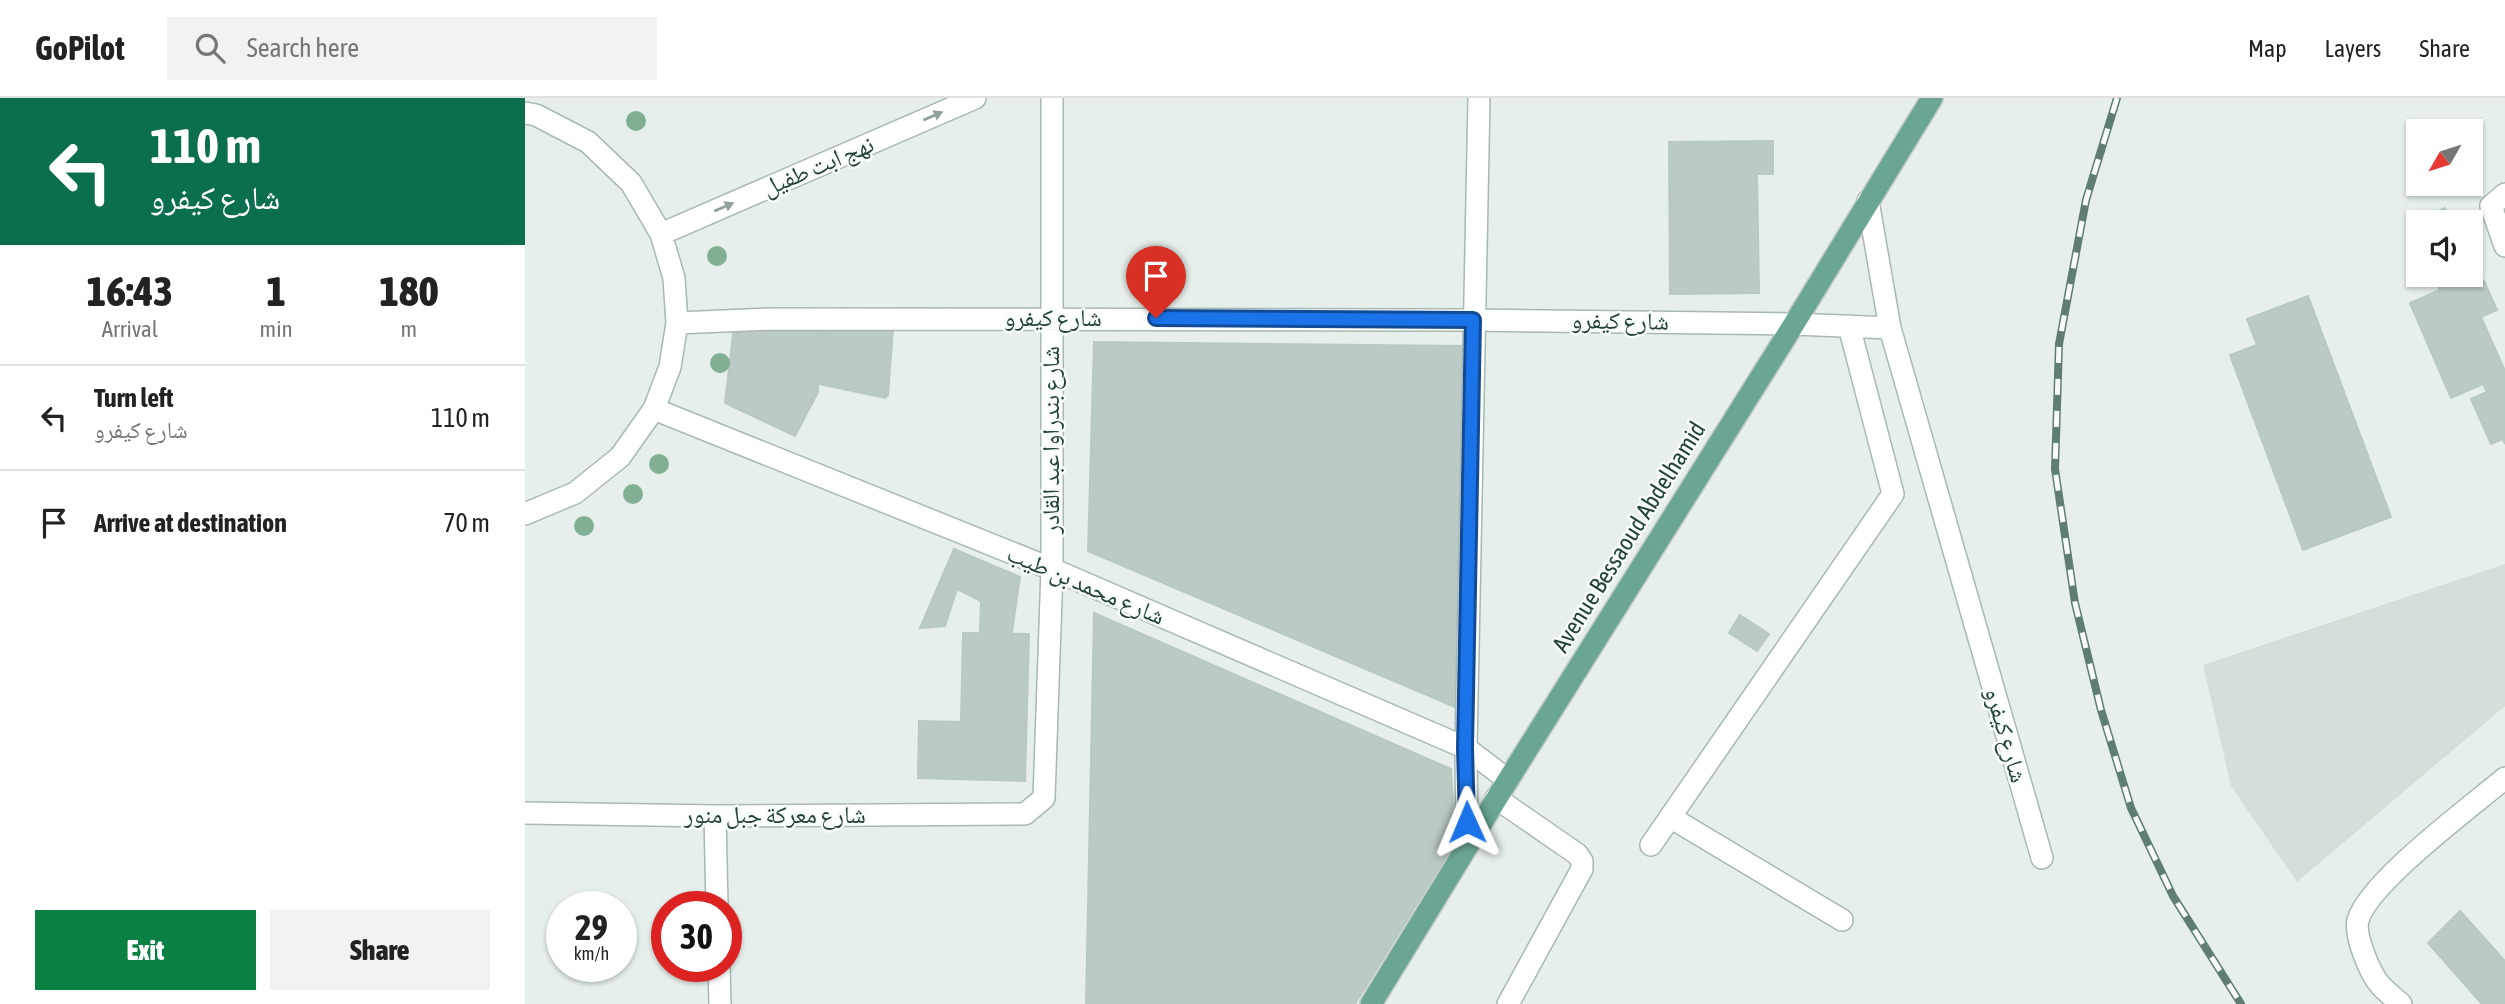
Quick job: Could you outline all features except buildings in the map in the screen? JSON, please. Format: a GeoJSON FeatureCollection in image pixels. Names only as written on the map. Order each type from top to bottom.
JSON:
{"type":"FeatureCollection","features":[{"type":"Feature","properties":{"kind":"main road","name":"Avenue Bessaoud Abdelhamid"},"geometry":{"type":"LineString","coordinates":[[1371,1004],[1496,798],[1794,324],[1932,98]]}},
{"type":"Feature","properties":{"kind":"street","name":"نهج ابت طفيل"},"geometry":{"type":"LineString","coordinates":[[661,234],[975,98]]}},
{"type":"Feature","properties":{"kind":"street","name":"شارع بندراوا عبد القادر"},"geometry":{"type":"LineString","coordinates":[[1025,814],[1044,798],[1052,569],[1052,98]]}},
{"type":"Feature","properties":{"kind":"street"},"geometry":{"type":"LineString","coordinates":[[1467,847],[1465,748],[1479,98]]}},
{"type":"Feature","properties":{"kind":"street"},"geometry":{"type":"LineString","coordinates":[[525,113],[535,115],[588,142],[631,183],[661,234],[674,278],[677,323],[670,367],[654,409],[620,457],[575,493],[525,514]]}},
{"type":"Feature","properties":{"kind":"street"},"geometry":{"type":"LineString","coordinates":[[2498,200],[2505,246]]}},
{"type":"Feature","properties":{"kind":"street","name":"شارع كيفرو"},"geometry":{"type":"LineString","coordinates":[[1868,201],[1890,328],[2042,858]]}},
{"type":"Feature","properties":{"kind":"street","name":"شارع كيفرو"},"geometry":{"type":"LineString","coordinates":[[677,323],[770,319],[1051,318],[1473,320],[1794,324],[1890,328]]}},
{"type":"Feature","properties":{"kind":"street"},"geometry":{"type":"LineString","coordinates":[[1651,845],[1893,494],[1849,326]]}},
{"type":"Feature","properties":{"kind":"street","name":"شارع محمد بن طيب"},"geometry":{"type":"LineString","coordinates":[[654,409],[1052,569],[1465,748],[1508,780]]}},
{"type":"Feature","properties":{"kind":"street"},"geometry":{"type":"LineString","coordinates":[[2401,1004],[2379,984],[2362,951],[2358,922],[2372,896],[2394,872],[2505,778]]}},
{"type":"Feature","properties":{"kind":"street"},"geometry":{"type":"LineString","coordinates":[[1496,798],[1577,854],[1583,861],[1582,869],[1508,1004]]}},
{"type":"Feature","properties":{"kind":"street","name":"شارع معركة جبل منور"},"geometry":{"type":"LineString","coordinates":[[525,813],[715,816],[1025,814]]}},
{"type":"Feature","properties":{"kind":"street"},"geometry":{"type":"LineString","coordinates":[[715,816],[717,891]]}},
{"type":"Feature","properties":{"kind":"street"},"geometry":{"type":"LineString","coordinates":[[1670,817],[1842,920]]}},
{"type":"Feature","properties":{"kind":"street"},"geometry":{"type":"LineString","coordinates":[[719,982],[720,1004]]}},
{"type":"Feature","properties":{"kind":"shaded area"},"geometry":{"type":"Polygon","coordinates":[[[2505,564],[2505,706],[2297,882],[2231,786],[2203,665],[2505,564]]]}},
{"type":"Feature","properties":{"kind":"railway"},"geometry":{"type":"LineString","coordinates":[[2117,98],[2086,200],[2059,344],[2055,469],[2075,603],[2101,710],[2131,808],[2173,896],[2241,1004]]}},
{"type":"Feature","properties":{"kind":"route"},"geometry":{"type":"LineString","coordinates":[[1156,318],[1473,320],[1465,748],[1467,822]]}}]}
